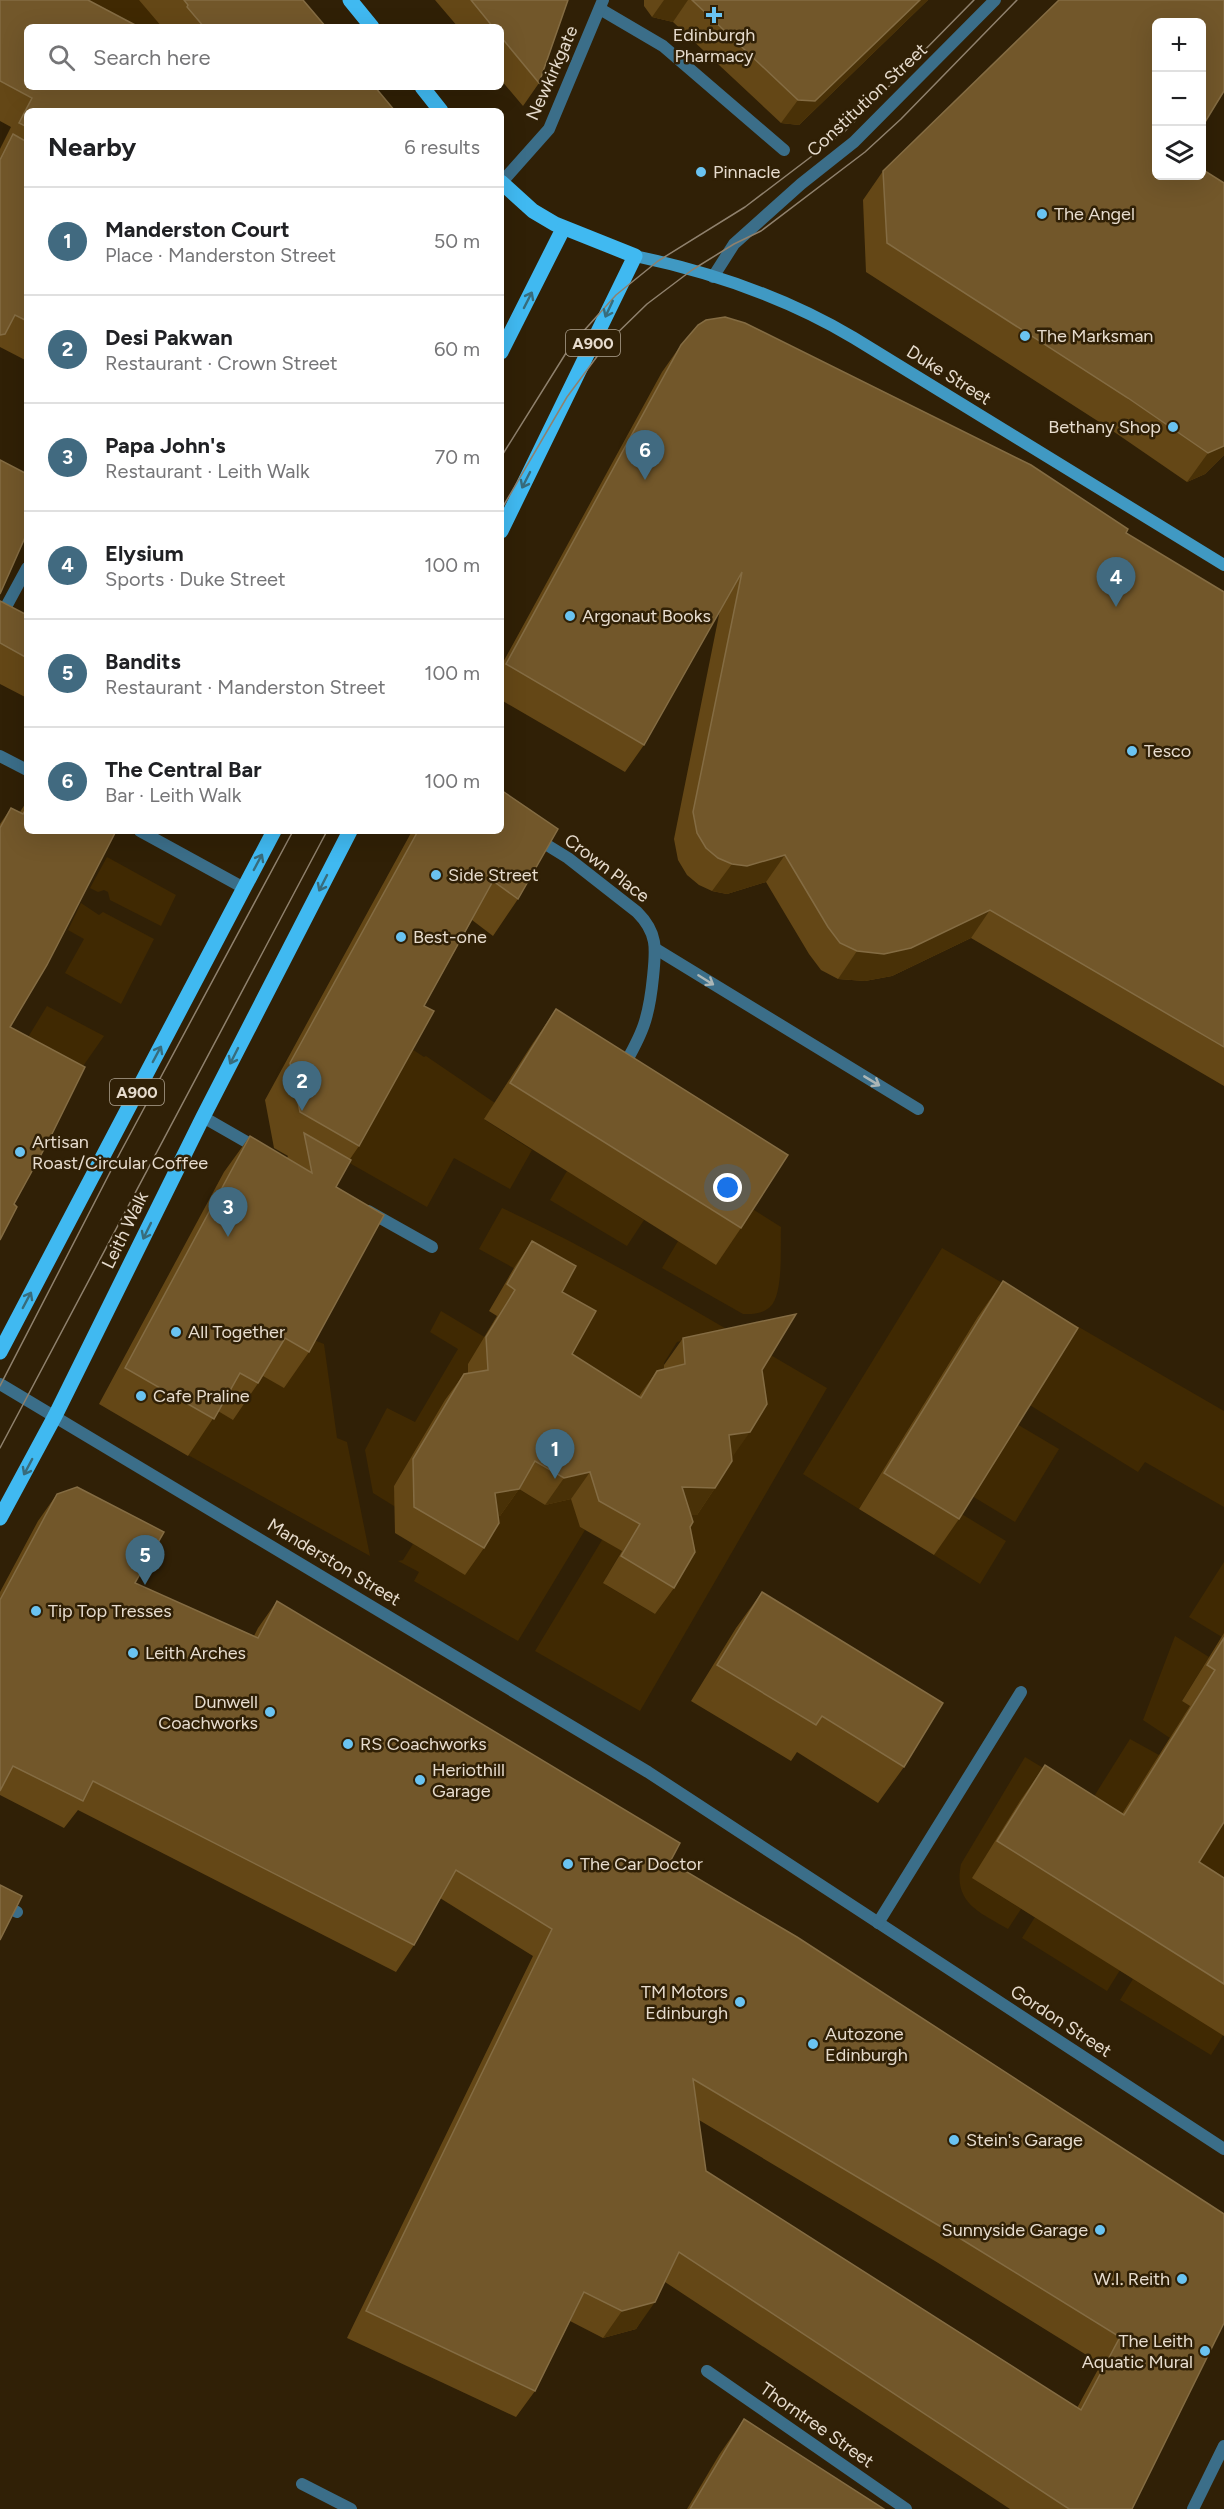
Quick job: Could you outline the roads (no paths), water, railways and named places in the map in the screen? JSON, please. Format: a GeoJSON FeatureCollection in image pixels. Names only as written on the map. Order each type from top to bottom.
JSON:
{"type":"FeatureCollection","features":[{"type":"Feature","properties":{"kind":"main road"},"geometry":{"type":"LineString","coordinates":[[350,0],[370,24]]}},
{"type":"Feature","properties":{"kind":"main road"},"geometry":{"type":"LineString","coordinates":[[424,90],[439,108]]}},
{"type":"Feature","properties":{"kind":"main road"},"geometry":{"type":"LineString","coordinates":[[504,186],[533,211],[563,229],[635,256]]}},
{"type":"Feature","properties":{"kind":"main road"},"geometry":{"type":"LineString","coordinates":[[504,346],[563,229]]}},
{"type":"Feature","properties":{"kind":"main road","name":"A900"},"geometry":{"type":"LineString","coordinates":[[504,525],[635,256]]}},
{"type":"Feature","properties":{"kind":"main road","name":"A900"},"geometry":{"type":"LineString","coordinates":[[0,1352],[272,834]]}},
{"type":"Feature","properties":{"kind":"main road","name":"Leith Walk"},"geometry":{"type":"LineString","coordinates":[[0,1518],[55,1416],[203,1117],[348,834]]}},
{"type":"Feature","properties":{"kind":"street","name":"Constitution Street"},"geometry":{"type":"LineString","coordinates":[[714,277],[734,244],[784,199],[854,142],[995,0]]}},
{"type":"Feature","properties":{"kind":"street"},"geometry":{"type":"LineString","coordinates":[[602,5],[663,46],[784,150]]}},
{"type":"Feature","properties":{"kind":"street","name":"Newkirkgate"},"geometry":{"type":"LineString","coordinates":[[504,180],[549,129],[602,5]]}},
{"type":"Feature","properties":{"kind":"street","name":"Duke Street"},"geometry":{"type":"LineString","coordinates":[[635,256],[714,277],[802,309],[843,331],[1224,566]]}},
{"type":"Feature","properties":{"kind":"street"},"geometry":{"type":"LineString","coordinates":[[0,618],[24,574]]}},
{"type":"Feature","properties":{"kind":"street"},"geometry":{"type":"LineString","coordinates":[[0,756],[24,768]]}},
{"type":"Feature","properties":{"kind":"street","name":"Crown Place"},"geometry":{"type":"LineString","coordinates":[[520,828],[568,858],[637,912],[646,921],[653,934],[656,949],[650,1012],[640,1039],[620,1073]]}},
{"type":"Feature","properties":{"kind":"street"},"geometry":{"type":"LineString","coordinates":[[146,834],[244,888]]}},
{"type":"Feature","properties":{"kind":"street"},"geometry":{"type":"LineString","coordinates":[[656,949],[918,1109]]}},
{"type":"Feature","properties":{"kind":"street"},"geometry":{"type":"LineString","coordinates":[[203,1117],[273,1157]]}},
{"type":"Feature","properties":{"kind":"street"},"geometry":{"type":"LineString","coordinates":[[352,1202],[432,1247]]}},
{"type":"Feature","properties":{"kind":"street","name":"Manderston Street"},"geometry":{"type":"LineString","coordinates":[[0,1384],[648,1772]]}},
{"type":"Feature","properties":{"kind":"street"},"geometry":{"type":"LineString","coordinates":[[878,1923],[1021,1692]]}},
{"type":"Feature","properties":{"kind":"street","name":"Gordon Street"},"geometry":{"type":"LineString","coordinates":[[648,1772],[1224,2149]]}},
{"type":"Feature","properties":{"kind":"street"},"geometry":{"type":"LineString","coordinates":[[0,1903],[17,1912]]}},
{"type":"Feature","properties":{"kind":"street","name":"Thorntree Street"},"geometry":{"type":"LineString","coordinates":[[707,2371],[906,2509]]}},
{"type":"Feature","properties":{"kind":"street"},"geometry":{"type":"LineString","coordinates":[[1193,2509],[1224,2446]]}},
{"type":"Feature","properties":{"kind":"street"},"geometry":{"type":"LineString","coordinates":[[302,2484],[351,2509]]}},
{"type":"Feature","properties":{"kind":"tram line"},"geometry":{"type":"LineString","coordinates":[[504,452],[571,345],[616,295],[658,261],[745,207],[845,131],[974,0]]}},
{"type":"Feature","properties":{"kind":"tram line"},"geometry":{"type":"LineString","coordinates":[[504,505],[567,397],[607,343],[647,304],[692,270],[734,244],[761,231],[865,152],[901,119],[1017,0]]}},
{"type":"Feature","properties":{"kind":"tram line"},"geometry":{"type":"LineString","coordinates":[[0,1386],[120,1153],[291,834]]}},
{"type":"Feature","properties":{"kind":"tram line"},"geometry":{"type":"LineString","coordinates":[[0,1448],[325,834]]}},
{"type":"Feature","properties":{"kind":"place","name":"Edinburgh Pharmacy"},"geometry":{"type":"Point","coordinates":[714,15]}},
{"type":"Feature","properties":{"kind":"place","name":"Pinnacle"},"geometry":{"type":"Point","coordinates":[701,172]}},
{"type":"Feature","properties":{"kind":"place","name":"The Angel"},"geometry":{"type":"Point","coordinates":[1042,214]}},
{"type":"Feature","properties":{"kind":"place","name":"The Marksman"},"geometry":{"type":"Point","coordinates":[1025,336]}},
{"type":"Feature","properties":{"kind":"place","name":"Bethany Shop"},"geometry":{"type":"Point","coordinates":[1173,427]}},
{"type":"Feature","properties":{"kind":"place","name":"The Central Bar"},"geometry":{"type":"Point","coordinates":[645,480]}},
{"type":"Feature","properties":{"kind":"place","name":"Elysium"},"geometry":{"type":"Point","coordinates":[1116,607]}},
{"type":"Feature","properties":{"kind":"place","name":"Argonaut Books"},"geometry":{"type":"Point","coordinates":[570,616]}},
{"type":"Feature","properties":{"kind":"place","name":"Tesco"},"geometry":{"type":"Point","coordinates":[1132,751]}},
{"type":"Feature","properties":{"kind":"place","name":"Side Street"},"geometry":{"type":"Point","coordinates":[436,875]}},
{"type":"Feature","properties":{"kind":"place","name":"Best-one"},"geometry":{"type":"Point","coordinates":[401,937]}},
{"type":"Feature","properties":{"kind":"place","name":"Desi Pakwan"},"geometry":{"type":"Point","coordinates":[302,1111]}},
{"type":"Feature","properties":{"kind":"place","name":"Artisan Roast/Circular Coffee"},"geometry":{"type":"Point","coordinates":[20,1152]}},
{"type":"Feature","properties":{"kind":"place","name":"Papa John's"},"geometry":{"type":"Point","coordinates":[228,1237]}},
{"type":"Feature","properties":{"kind":"place","name":"All Together"},"geometry":{"type":"Point","coordinates":[176,1332]}},
{"type":"Feature","properties":{"kind":"place","name":"Cafe Praline"},"geometry":{"type":"Point","coordinates":[141,1396]}},
{"type":"Feature","properties":{"kind":"place","name":"Manderston Court"},"geometry":{"type":"Point","coordinates":[555,1479]}},
{"type":"Feature","properties":{"kind":"place","name":"Bandits"},"geometry":{"type":"Point","coordinates":[145,1585]}},
{"type":"Feature","properties":{"kind":"place","name":"Tip Top Tresses"},"geometry":{"type":"Point","coordinates":[36,1611]}},
{"type":"Feature","properties":{"kind":"place","name":"Leith Arches"},"geometry":{"type":"Point","coordinates":[133,1653]}},
{"type":"Feature","properties":{"kind":"place","name":"Dunwell Coachworks"},"geometry":{"type":"Point","coordinates":[270,1712]}},
{"type":"Feature","properties":{"kind":"place","name":"RS Coachworks"},"geometry":{"type":"Point","coordinates":[348,1744]}},
{"type":"Feature","properties":{"kind":"place","name":"Heriothill Garage"},"geometry":{"type":"Point","coordinates":[420,1780]}},
{"type":"Feature","properties":{"kind":"place","name":"The Car Doctor"},"geometry":{"type":"Point","coordinates":[568,1864]}},
{"type":"Feature","properties":{"kind":"place","name":"TM Motors Edinburgh"},"geometry":{"type":"Point","coordinates":[740,2002]}},
{"type":"Feature","properties":{"kind":"place","name":"Autozone Edinburgh"},"geometry":{"type":"Point","coordinates":[813,2044]}},
{"type":"Feature","properties":{"kind":"place","name":"Stein's Garage"},"geometry":{"type":"Point","coordinates":[954,2140]}},
{"type":"Feature","properties":{"kind":"place","name":"Sunnyside Garage"},"geometry":{"type":"Point","coordinates":[1100,2230]}},
{"type":"Feature","properties":{"kind":"place","name":"W.I. Reith"},"geometry":{"type":"Point","coordinates":[1182,2279]}},
{"type":"Feature","properties":{"kind":"place","name":"The Leith Aquatic Mural"},"geometry":{"type":"Point","coordinates":[1205,2351]}}]}
